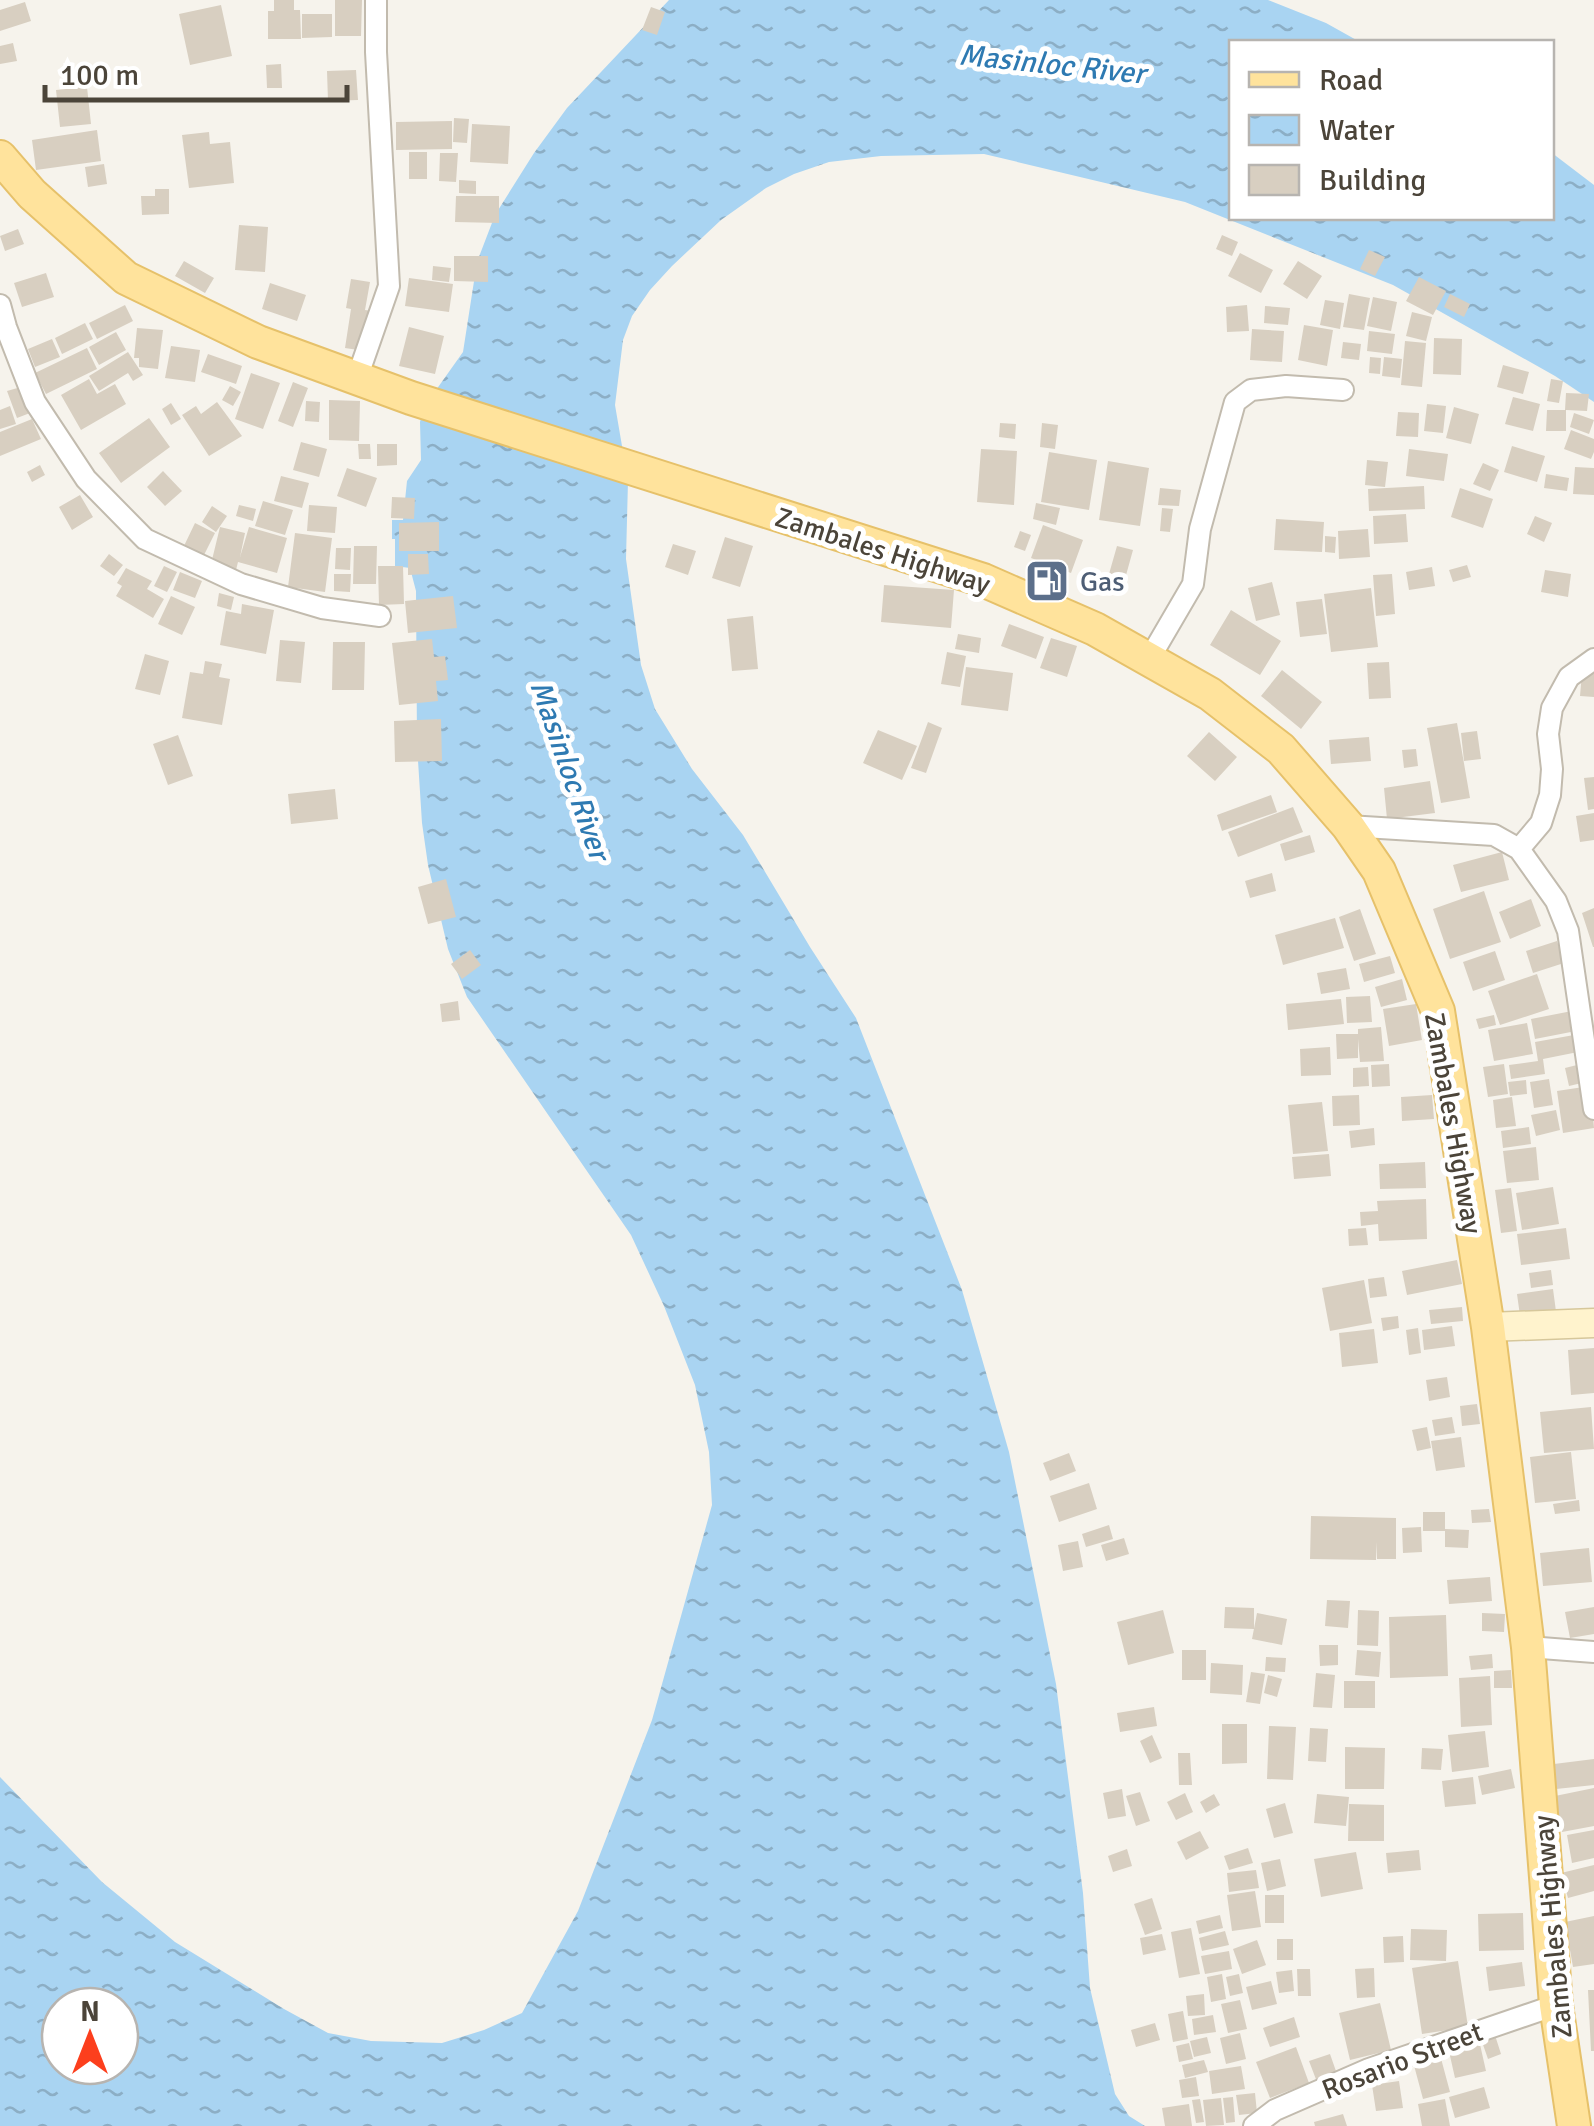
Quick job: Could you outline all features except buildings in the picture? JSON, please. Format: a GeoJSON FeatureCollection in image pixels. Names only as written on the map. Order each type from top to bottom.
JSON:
{"type":"FeatureCollection","features":[{"type":"Feature","properties":{"kind":"main road","name":"Zambales Highway"},"geometry":{"type":"LineString","coordinates":[[0,157],[32,194],[126,278],[258,342],[411,398],[984,580],[1095,629],[1210,694],[1281,749],[1348,826],[1379,871],[1438,1011],[1488,1326],[1528,1647],[1556,2005],[1574,2126]]}},
{"type":"Feature","properties":{"kind":"street"},"geometry":{"type":"LineString","coordinates":[[357,378],[389,286],[376,0]]}},
{"type":"Feature","properties":{"kind":"street"},"geometry":{"type":"LineString","coordinates":[[0,304],[36,402],[86,480],[146,539],[242,584],[322,608],[380,616]]}},
{"type":"Feature","properties":{"kind":"street"},"geometry":{"type":"LineString","coordinates":[[1148,661],[1193,584],[1200,529],[1235,402],[1251,390],[1286,386],[1343,390]]}},
{"type":"Feature","properties":{"kind":"street"},"geometry":{"type":"LineString","coordinates":[[1519,850],[1541,823],[1550,796],[1548,734],[1552,708],[1568,677],[1594,659]]}},
{"type":"Feature","properties":{"kind":"street"},"geometry":{"type":"LineString","coordinates":[[1348,826],[1494,835],[1519,850],[1556,901],[1568,930],[1594,1109]]}},
{"type":"Feature","properties":{"kind":"street"},"geometry":{"type":"LineString","coordinates":[[1488,1326],[1594,1324]]}},
{"type":"Feature","properties":{"kind":"street"},"geometry":{"type":"LineString","coordinates":[[1528,1647],[1594,1652]]}},
{"type":"Feature","properties":{"kind":"street","name":"Rosario Street"},"geometry":{"type":"LineString","coordinates":[[1254,2126],[1275,2110],[1369,2068],[1556,2005]]}},
{"type":"Feature","properties":{"kind":"water","name":"Masinloc River"},"geometry":{"type":"Polygon","coordinates":[[[669,0],[1268,0],[1356,40],[1229,40],[1229,220],[1185,202],[984,154],[881,156],[829,162],[794,174],[766,188],[721,220],[650,290],[632,316],[623,340],[615,405],[628,481],[626,559],[641,665],[655,709],[692,769],[743,835],[856,1018],[962,1290],[1009,1452],[1056,1684],[1083,1893],[1090,1988],[1115,2094],[1129,2116],[1145,2126],[0,2126],[0,1777],[102,1882],[175,1942],[328,2033],[371,2041],[442,2043],[484,2030],[522,2013],[578,1911],[652,1720],[712,1505],[709,1452],[695,1385],[664,1306],[631,1235],[467,997],[448,949],[428,865],[417,745],[416,591],[410,568],[395,566],[392,520],[403,520],[407,481],[421,460],[420,422],[424,407],[463,352],[477,262],[495,215],[567,108],[669,0]]]}},
{"type":"Feature","properties":{"kind":"water"},"geometry":{"type":"Polygon","coordinates":[[[1554,155],[1594,185],[1594,402],[1393,285],[1230,220],[1554,220],[1554,155]]]}},
{"type":"Feature","properties":{"kind":"place","name":"Gas"},"geometry":{"type":"Point","coordinates":[1047,581]}}]}
